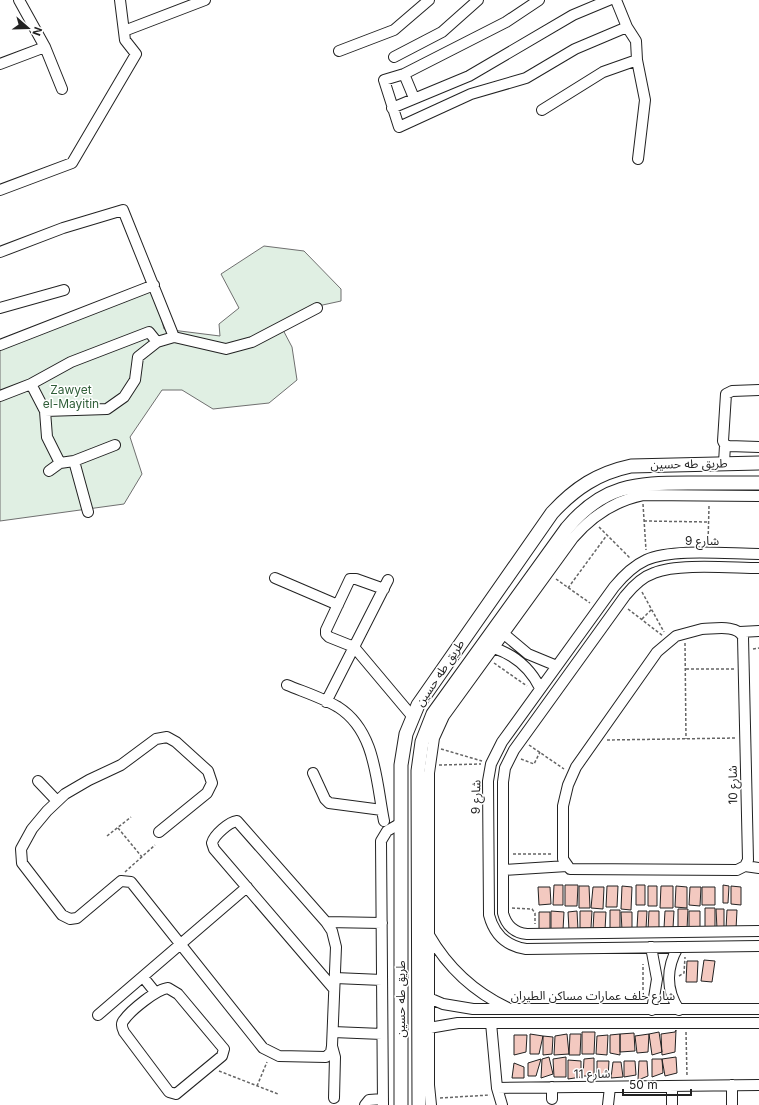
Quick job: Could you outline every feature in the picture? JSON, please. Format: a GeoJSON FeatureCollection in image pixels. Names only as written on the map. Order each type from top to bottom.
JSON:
{"type":"FeatureCollection","features":[{"type":"Feature","properties":{"kind":"main road","name":"طريق طه حسين"},"geometry":{"type":"LineString","coordinates":[[401,1105],[401,765],[404,742],[412,716],[424,693],[552,513],[564,499],[579,487],[601,475],[631,466],[758,463]]}},
{"type":"Feature","properties":{"kind":"main road"},"geometry":{"type":"LineString","coordinates":[[758,463],[758,487]]}},
{"type":"Feature","properties":{"kind":"main road","name":"طريق طه حسين"},"geometry":{"type":"LineString","coordinates":[[427,1103],[423,1065],[423,935],[418,771],[420,752],[425,732],[433,714],[467,675],[503,628],[567,528],[581,512],[598,500],[618,490],[638,485],[758,487]]}},
{"type":"Feature","properties":{"kind":"street"},"geometry":{"type":"LineString","coordinates":[[19,0],[45,47],[62,89]]}},
{"type":"Feature","properties":{"kind":"street"},"geometry":{"type":"LineString","coordinates":[[1,187],[72,163],[136,54],[125,40],[120,0]]}},
{"type":"Feature","properties":{"kind":"street"},"geometry":{"type":"LineString","coordinates":[[124,31],[205,0]]}},
{"type":"Feature","properties":{"kind":"street"},"geometry":{"type":"LineString","coordinates":[[339,51],[394,30],[429,0]]}},
{"type":"Feature","properties":{"kind":"street"},"geometry":{"type":"LineString","coordinates":[[394,57],[442,32],[478,0]]}},
{"type":"Feature","properties":{"kind":"street"},"geometry":{"type":"LineString","coordinates":[[540,0],[506,22],[404,74],[384,80],[399,127],[471,94],[526,78],[576,49],[627,27]]}},
{"type":"Feature","properties":{"kind":"street"},"geometry":{"type":"LineString","coordinates":[[392,108],[469,76],[573,15],[610,0]]}},
{"type":"Feature","properties":{"kind":"street"},"geometry":{"type":"LineString","coordinates":[[616,0],[627,27],[636,41],[636,60],[645,100],[638,159]]}},
{"type":"Feature","properties":{"kind":"street"},"geometry":{"type":"LineString","coordinates":[[0,64],[45,47]]}},
{"type":"Feature","properties":{"kind":"street"},"geometry":{"type":"LineString","coordinates":[[542,110],[603,72],[636,60]]}},
{"type":"Feature","properties":{"kind":"street"},"geometry":{"type":"LineString","coordinates":[[404,74],[414,98]]}},
{"type":"Feature","properties":{"kind":"street"},"geometry":{"type":"LineString","coordinates":[[0,252],[63,228],[123,210],[174,337]]}},
{"type":"Feature","properties":{"kind":"street"},"geometry":{"type":"LineString","coordinates":[[0,345],[154,284]]}},
{"type":"Feature","properties":{"kind":"street"},"geometry":{"type":"LineString","coordinates":[[0,308],[64,290]]}},
{"type":"Feature","properties":{"kind":"street"},"geometry":{"type":"LineString","coordinates":[[45,411],[107,409],[124,396],[135,380],[138,357],[157,342],[174,337],[226,349],[252,342],[317,308]]}},
{"type":"Feature","properties":{"kind":"street"},"geometry":{"type":"LineString","coordinates":[[0,396],[31,384],[71,362],[149,332],[157,342]]}},
{"type":"Feature","properties":{"kind":"street"},"geometry":{"type":"LineString","coordinates":[[31,384],[45,411],[47,437],[60,463]]}},
{"type":"Feature","properties":{"kind":"street"},"geometry":{"type":"LineString","coordinates":[[724,463],[725,445],[723,441],[726,394],[732,391],[759,390]]}},
{"type":"Feature","properties":{"kind":"street"},"geometry":{"type":"LineString","coordinates":[[49,470],[60,463],[74,461],[116,445]]}},
{"type":"Feature","properties":{"kind":"street"},"geometry":{"type":"LineString","coordinates":[[725,445],[759,447]]}},
{"type":"Feature","properties":{"kind":"street"},"geometry":{"type":"LineString","coordinates":[[74,461],[88,512]]}},
{"type":"Feature","properties":{"kind":"street"},"geometry":{"type":"LineString","coordinates":[[423,1065],[429,1028],[429,998],[423,935],[429,765],[432,746],[444,716],[467,675],[486,658],[494,648],[503,628],[548,573],[574,538],[591,520],[615,504],[643,495],[709,495],[758,487]]}},
{"type":"Feature","properties":{"kind":"street","name":"شارع 9"},"geometry":{"type":"LineString","coordinates":[[759,554],[667,555],[646,560],[637,565],[620,579],[502,742],[491,764],[488,781],[488,908],[493,927],[507,942],[519,948],[759,946]]}},
{"type":"Feature","properties":{"kind":"street"},"geometry":{"type":"LineString","coordinates":[[759,568],[668,569],[652,573],[637,582],[620,603],[510,755],[504,775],[503,813],[503,908],[506,921],[514,930],[522,934],[759,932]]}},
{"type":"Feature","properties":{"kind":"street"},"geometry":{"type":"LineString","coordinates":[[275,578],[338,605]]}},
{"type":"Feature","properties":{"kind":"street"},"geometry":{"type":"LineString","coordinates":[[326,702],[354,648],[386,584],[352,578],[348,582],[326,634],[329,637],[354,648],[412,716]]}},
{"type":"Feature","properties":{"kind":"street"},"geometry":{"type":"LineString","coordinates":[[503,628],[528,654],[557,666]]}},
{"type":"Feature","properties":{"kind":"street"},"geometry":{"type":"LineString","coordinates":[[759,631],[740,632],[735,630],[702,629],[684,633],[669,641],[657,652],[594,741],[572,775],[564,806],[563,854],[563,859],[567,866],[574,870],[736,870],[745,866],[759,868]]}},
{"type":"Feature","properties":{"kind":"street"},"geometry":{"type":"LineString","coordinates":[[581,632],[593,640]]}},
{"type":"Feature","properties":{"kind":"street","name":"شارع 10"},"geometry":{"type":"LineString","coordinates":[[740,632],[743,640],[744,669],[748,860],[745,866]]}},
{"type":"Feature","properties":{"kind":"street"},"geometry":{"type":"LineString","coordinates":[[494,648],[510,655],[525,666],[539,691]]}},
{"type":"Feature","properties":{"kind":"street"},"geometry":{"type":"LineString","coordinates":[[287,685],[336,706],[354,720],[366,738],[370,749],[384,821]]}},
{"type":"Feature","properties":{"kind":"street"},"geometry":{"type":"LineString","coordinates":[[159,832],[207,794],[212,783],[208,771],[170,738],[163,737],[156,739],[121,766],[89,780],[57,801],[39,820],[23,844],[21,855],[24,867],[62,915],[70,919],[77,918],[121,881],[126,880],[133,884],[263,1048],[271,1053],[283,1057],[323,1058],[329,1055],[332,1046],[333,1032],[336,942],[332,931],[326,922],[241,824],[235,821],[215,837],[212,846],[334,989]]}},
{"type":"Feature","properties":{"kind":"street"},"geometry":{"type":"LineString","coordinates":[[313,773],[325,799],[329,803],[382,810]]}},
{"type":"Feature","properties":{"kind":"street"},"geometry":{"type":"LineString","coordinates":[[38,780],[57,801]]}},
{"type":"Feature","properties":{"kind":"street"},"geometry":{"type":"LineString","coordinates":[[488,814],[503,813]]}},
{"type":"Feature","properties":{"kind":"street"},"geometry":{"type":"LineString","coordinates":[[365,1105],[369,1100],[383,1102],[381,841],[387,831],[401,823]]}},
{"type":"Feature","properties":{"kind":"street"},"geometry":{"type":"LineString","coordinates":[[503,870],[567,866]]}},
{"type":"Feature","properties":{"kind":"street"},"geometry":{"type":"LineString","coordinates":[[98,1016],[247,887]]}},
{"type":"Feature","properties":{"kind":"street"},"geometry":{"type":"LineString","coordinates":[[326,922],[382,923]]}},
{"type":"Feature","properties":{"kind":"street"},"geometry":{"type":"LineString","coordinates":[[561,934],[562,948]]}},
{"type":"Feature","properties":{"kind":"street"},"geometry":{"type":"LineString","coordinates":[[423,935],[463,979],[486,996],[510,1009]]}},
{"type":"Feature","properties":{"kind":"street"},"geometry":{"type":"LineString","coordinates":[[647,947],[657,979],[648,1010]]}},
{"type":"Feature","properties":{"kind":"street"},"geometry":{"type":"LineString","coordinates":[[679,1010],[672,997],[669,976],[672,961],[682,947]]}},
{"type":"Feature","properties":{"kind":"street"},"geometry":{"type":"LineString","coordinates":[[143,977],[156,992]]}},
{"type":"Feature","properties":{"kind":"street"},"geometry":{"type":"LineString","coordinates":[[335,978],[382,980]]}},
{"type":"Feature","properties":{"kind":"street"},"geometry":{"type":"LineString","coordinates":[[164,988],[175,991],[223,1046],[224,1051],[222,1056],[178,1093],[171,1093],[124,1032],[122,1027],[124,1020],[156,992],[164,988]]}},
{"type":"Feature","properties":{"kind":"street","name":"شارع خلف عمارات مساكن الطيران"},"geometry":{"type":"LineString","coordinates":[[429,998],[443,1004],[472,1009],[759,1009]]}},
{"type":"Feature","properties":{"kind":"street"},"geometry":{"type":"LineString","coordinates":[[472,1009],[472,1023]]}},
{"type":"Feature","properties":{"kind":"street"},"geometry":{"type":"LineString","coordinates":[[429,1028],[436,1025],[472,1023],[759,1022]]}},
{"type":"Feature","properties":{"kind":"street"},"geometry":{"type":"LineString","coordinates":[[491,1023],[497,1091],[502,1105]]}},
{"type":"Feature","properties":{"kind":"street"},"geometry":{"type":"LineString","coordinates":[[333,1032],[382,1034]]}},
{"type":"Feature","properties":{"kind":"street"},"geometry":{"type":"LineString","coordinates":[[332,1046],[335,1057],[334,1098]]}},
{"type":"Feature","properties":{"kind":"street"},"geometry":{"type":"LineString","coordinates":[[732,1085],[732,1105]]}},
{"type":"Feature","properties":{"kind":"street","name":"شارع 11"},"geometry":{"type":"LineString","coordinates":[[497,1091],[552,1087],[759,1085]]}},
{"type":"Feature","properties":{"kind":"street"},"geometry":{"type":"LineString","coordinates":[[608,1105],[610,1086]]}},
{"type":"Feature","properties":{"kind":"street"},"geometry":{"type":"LineString","coordinates":[[672,1086],[672,1105]]}},
{"type":"Feature","properties":{"kind":"street"},"geometry":{"type":"LineString","coordinates":[[552,1087],[552,1099]]}},
{"type":"Feature","properties":{"kind":"path"},"geometry":{"type":"LineString","coordinates":[[643,495],[646,560]]}},
{"type":"Feature","properties":{"kind":"path"},"geometry":{"type":"LineString","coordinates":[[708,554],[709,495]]}},
{"type":"Feature","properties":{"kind":"path"},"geometry":{"type":"LineString","coordinates":[[591,520],[637,565]]}},
{"type":"Feature","properties":{"kind":"path"},"geometry":{"type":"LineString","coordinates":[[644,521],[709,522]]}},
{"type":"Feature","properties":{"kind":"path"},"geometry":{"type":"LineString","coordinates":[[568,588],[607,535]]}},
{"type":"Feature","properties":{"kind":"path"},"geometry":{"type":"LineString","coordinates":[[548,573],[598,609]]}},
{"type":"Feature","properties":{"kind":"path"},"geometry":{"type":"LineString","coordinates":[[637,582],[669,641]]}},
{"type":"Feature","properties":{"kind":"path"},"geometry":{"type":"LineString","coordinates":[[620,603],[669,641]]}},
{"type":"Feature","properties":{"kind":"path"},"geometry":{"type":"LineString","coordinates":[[641,620],[652,609]]}},
{"type":"Feature","properties":{"kind":"path"},"geometry":{"type":"LineString","coordinates":[[684,633],[686,739]]}},
{"type":"Feature","properties":{"kind":"path"},"geometry":{"type":"LineString","coordinates":[[486,658],[539,691]]}},
{"type":"Feature","properties":{"kind":"path"},"geometry":{"type":"LineString","coordinates":[[685,668],[744,669]]}},
{"type":"Feature","properties":{"kind":"path"},"geometry":{"type":"LineString","coordinates":[[594,741],[745,738]]}},
{"type":"Feature","properties":{"kind":"path"},"geometry":{"type":"LineString","coordinates":[[521,739],[572,775]]}},
{"type":"Feature","properties":{"kind":"path"},"geometry":{"type":"LineString","coordinates":[[432,746],[491,764]]}},
{"type":"Feature","properties":{"kind":"path"},"geometry":{"type":"LineString","coordinates":[[510,755],[535,764],[540,752]]}},
{"type":"Feature","properties":{"kind":"path"},"geometry":{"type":"LineString","coordinates":[[429,765],[491,764]]}},
{"type":"Feature","properties":{"kind":"path"},"geometry":{"type":"LineString","coordinates":[[107,836],[131,817]]}},
{"type":"Feature","properties":{"kind":"path"},"geometry":{"type":"LineString","coordinates":[[118,828],[142,857]]}},
{"type":"Feature","properties":{"kind":"path"},"geometry":{"type":"LineString","coordinates":[[121,881],[127,869],[155,845]]}},
{"type":"Feature","properties":{"kind":"path"},"geometry":{"type":"LineString","coordinates":[[503,854],[563,854]]}},
{"type":"Feature","properties":{"kind":"path"},"geometry":{"type":"LineString","coordinates":[[503,908],[532,909],[535,913],[535,934]]}},
{"type":"Feature","properties":{"kind":"path"},"geometry":{"type":"LineString","coordinates":[[647,947],[648,1010]]}},
{"type":"Feature","properties":{"kind":"path"},"geometry":{"type":"LineString","coordinates":[[669,976],[681,976],[684,973],[682,947]]}},
{"type":"Feature","properties":{"kind":"path"},"geometry":{"type":"LineString","coordinates":[[686,1022],[687,1086]]}},
{"type":"Feature","properties":{"kind":"path"},"geometry":{"type":"LineString","coordinates":[[257,1086],[271,1053]]}},
{"type":"Feature","properties":{"kind":"path"},"geometry":{"type":"LineString","coordinates":[[209,1067],[278,1094]]}},
{"type":"Feature","properties":{"kind":"path"},"geometry":{"type":"LineString","coordinates":[[427,1103],[497,1091]]}},
{"type":"Feature","properties":{"kind":"green space","name":"Zawyet el-Mayitin"},"geometry":{"type":"Polygon","coordinates":[[[264,246],[304,251],[341,289],[341,301],[318,306],[282,328],[292,347],[297,380],[269,403],[213,409],[182,390],[162,390],[130,437],[142,474],[124,504],[0,521],[0,348],[153,286],[164,329],[220,336],[219,324],[239,308],[221,274],[264,246]]]}},
{"type":"Feature","properties":{"kind":"building"},"geometry":{"type":"Polygon","coordinates":[[[554,885],[563,885],[563,905],[553,905],[554,885]]]}},
{"type":"Feature","properties":{"kind":"building"},"geometry":{"type":"Polygon","coordinates":[[[565,885],[578,885],[577,906],[565,906],[565,885]]]}},
{"type":"Feature","properties":{"kind":"building"},"geometry":{"type":"Polygon","coordinates":[[[636,885],[645,885],[645,905],[636,905],[636,885]]]}},
{"type":"Feature","properties":{"kind":"building"},"geometry":{"type":"Polygon","coordinates":[[[723,885],[729,886],[728,903],[723,903],[723,885]]]}},
{"type":"Feature","properties":{"kind":"building"},"geometry":{"type":"Polygon","coordinates":[[[579,886],[589,886],[590,908],[579,908],[579,886]]]}},
{"type":"Feature","properties":{"kind":"building"},"geometry":{"type":"Polygon","coordinates":[[[607,886],[618,886],[617,907],[606,907],[607,886]]]}},
{"type":"Feature","properties":{"kind":"building"},"geometry":{"type":"Polygon","coordinates":[[[622,886],[632,887],[631,910],[621,909],[622,886]]]}},
{"type":"Feature","properties":{"kind":"building"},"geometry":{"type":"Polygon","coordinates":[[[648,886],[657,886],[657,906],[648,906],[648,886]]]}},
{"type":"Feature","properties":{"kind":"building"},"geometry":{"type":"Polygon","coordinates":[[[661,886],[673,886],[673,908],[660,908],[661,886]]]}},
{"type":"Feature","properties":{"kind":"building"},"geometry":{"type":"Polygon","coordinates":[[[676,886],[687,887],[687,908],[675,907],[676,886]]]}},
{"type":"Feature","properties":{"kind":"building"},"geometry":{"type":"Polygon","coordinates":[[[731,886],[741,887],[741,905],[731,904],[731,886]]]}},
{"type":"Feature","properties":{"kind":"building"},"geometry":{"type":"Polygon","coordinates":[[[538,887],[550,887],[551,904],[539,905],[538,887]]]}},
{"type":"Feature","properties":{"kind":"building"},"geometry":{"type":"Polygon","coordinates":[[[593,887],[604,887],[603,909],[591,908],[593,887]]]}},
{"type":"Feature","properties":{"kind":"building"},"geometry":{"type":"Polygon","coordinates":[[[690,887],[701,887],[700,906],[689,905],[690,887]]]}},
{"type":"Feature","properties":{"kind":"building"},"geometry":{"type":"Polygon","coordinates":[[[702,887],[715,887],[715,905],[702,905],[702,887]]]}},
{"type":"Feature","properties":{"kind":"building"},"geometry":{"type":"Polygon","coordinates":[[[705,908],[715,908],[715,928],[705,927],[705,908]]]}},
{"type":"Feature","properties":{"kind":"building"},"geometry":{"type":"Polygon","coordinates":[[[678,909],[688,909],[687,929],[678,929],[678,909]]]}},
{"type":"Feature","properties":{"kind":"building"},"geometry":{"type":"Polygon","coordinates":[[[716,909],[724,909],[724,929],[717,929],[716,909]]]}},
{"type":"Feature","properties":{"kind":"building"},"geometry":{"type":"Polygon","coordinates":[[[610,910],[620,910],[620,929],[610,929],[610,910]]]}},
{"type":"Feature","properties":{"kind":"building"},"geometry":{"type":"Polygon","coordinates":[[[727,910],[737,910],[736,929],[726,929],[727,910]]]}},
{"type":"Feature","properties":{"kind":"building"},"geometry":{"type":"Polygon","coordinates":[[[551,911],[564,912],[563,930],[551,930],[551,911]]]}},
{"type":"Feature","properties":{"kind":"building"},"geometry":{"type":"Polygon","coordinates":[[[577,911],[578,930],[569,930],[568,912],[577,911]]]}},
{"type":"Feature","properties":{"kind":"building"},"geometry":{"type":"Polygon","coordinates":[[[580,911],[592,911],[591,928],[580,928],[580,911]]]}},
{"type":"Feature","properties":{"kind":"building"},"geometry":{"type":"Polygon","coordinates":[[[638,911],[647,911],[646,929],[637,928],[638,911]]]}},
{"type":"Feature","properties":{"kind":"building"},"geometry":{"type":"Polygon","coordinates":[[[649,911],[659,911],[659,930],[648,930],[649,911]]]}},
{"type":"Feature","properties":{"kind":"building"},"geometry":{"type":"Polygon","coordinates":[[[665,911],[674,911],[673,928],[664,928],[665,911]]]}},
{"type":"Feature","properties":{"kind":"building"},"geometry":{"type":"Polygon","coordinates":[[[689,911],[700,911],[700,930],[689,930],[689,911]]]}},
{"type":"Feature","properties":{"kind":"building"},"geometry":{"type":"Polygon","coordinates":[[[539,912],[550,912],[550,930],[539,930],[539,912]]]}},
{"type":"Feature","properties":{"kind":"building"},"geometry":{"type":"Polygon","coordinates":[[[594,912],[606,912],[605,930],[593,929],[594,912]]]}},
{"type":"Feature","properties":{"kind":"building"},"geometry":{"type":"Polygon","coordinates":[[[621,912],[632,912],[632,929],[622,930],[621,912]]]}},
{"type":"Feature","properties":{"kind":"building"},"geometry":{"type":"Polygon","coordinates":[[[704,960],[715,961],[712,982],[701,981],[704,960]]]}},
{"type":"Feature","properties":{"kind":"building"},"geometry":{"type":"Polygon","coordinates":[[[687,961],[698,961],[697,982],[686,982],[687,961]]]}},
{"type":"Feature","properties":{"kind":"building"},"geometry":{"type":"Polygon","coordinates":[[[676,1030],[675,1052],[662,1055],[661,1034],[675,1032],[676,1030]]]}},
{"type":"Feature","properties":{"kind":"building"},"geometry":{"type":"Polygon","coordinates":[[[582,1032],[595,1032],[594,1054],[582,1054],[582,1032]]]}},
{"type":"Feature","properties":{"kind":"building"},"geometry":{"type":"Polygon","coordinates":[[[659,1032],[662,1052],[652,1055],[649,1034],[659,1032]]]}},
{"type":"Feature","properties":{"kind":"building"},"geometry":{"type":"Polygon","coordinates":[[[634,1033],[635,1051],[620,1052],[620,1034],[634,1033]]]}},
{"type":"Feature","properties":{"kind":"building"},"geometry":{"type":"Polygon","coordinates":[[[530,1034],[543,1036],[539,1054],[530,1054],[530,1034]]]}},
{"type":"Feature","properties":{"kind":"building"},"geometry":{"type":"Polygon","coordinates":[[[567,1034],[569,1054],[554,1055],[555,1036],[567,1034]]]}},
{"type":"Feature","properties":{"kind":"building"},"geometry":{"type":"Polygon","coordinates":[[[570,1034],[581,1034],[580,1055],[569,1055],[570,1034]]]}},
{"type":"Feature","properties":{"kind":"building"},"geometry":{"type":"Polygon","coordinates":[[[620,1034],[620,1055],[610,1053],[610,1035],[620,1034]]]}},
{"type":"Feature","properties":{"kind":"building"},"geometry":{"type":"Polygon","coordinates":[[[649,1034],[648,1052],[637,1053],[635,1036],[649,1034]]]}},
{"type":"Feature","properties":{"kind":"building"},"geometry":{"type":"Polygon","coordinates":[[[514,1035],[527,1035],[526,1052],[514,1055],[514,1035]]]}},
{"type":"Feature","properties":{"kind":"building"},"geometry":{"type":"Polygon","coordinates":[[[608,1035],[607,1055],[596,1054],[597,1036],[608,1035]]]}},
{"type":"Feature","properties":{"kind":"building"},"geometry":{"type":"Polygon","coordinates":[[[543,1036],[553,1037],[552,1054],[543,1055],[543,1036]]]}},
{"type":"Feature","properties":{"kind":"building"},"geometry":{"type":"Polygon","coordinates":[[[549,1057],[553,1074],[541,1078],[542,1059],[549,1057]]]}},
{"type":"Feature","properties":{"kind":"building"},"geometry":{"type":"Polygon","coordinates":[[[566,1057],[566,1077],[554,1077],[553,1059],[566,1057]]]}},
{"type":"Feature","properties":{"kind":"building"},"geometry":{"type":"Polygon","coordinates":[[[676,1057],[677,1073],[665,1076],[662,1059],[676,1057]]]}},
{"type":"Feature","properties":{"kind":"building"},"geometry":{"type":"Polygon","coordinates":[[[594,1058],[594,1076],[583,1076],[584,1059],[594,1058]]]}},
{"type":"Feature","properties":{"kind":"building"},"geometry":{"type":"Polygon","coordinates":[[[541,1059],[536,1076],[528,1076],[528,1063],[541,1059]]]}},
{"type":"Feature","properties":{"kind":"building"},"geometry":{"type":"Polygon","coordinates":[[[652,1059],[662,1059],[663,1073],[652,1077],[652,1059]]]}},
{"type":"Feature","properties":{"kind":"building"},"geometry":{"type":"Polygon","coordinates":[[[568,1060],[581,1061],[581,1077],[568,1079],[568,1060]]]}},
{"type":"Feature","properties":{"kind":"building"},"geometry":{"type":"Polygon","coordinates":[[[597,1061],[609,1061],[608,1078],[597,1078],[597,1061]]]}},
{"type":"Feature","properties":{"kind":"building"},"geometry":{"type":"Polygon","coordinates":[[[624,1061],[635,1061],[636,1075],[624,1077],[624,1061]]]}},
{"type":"Feature","properties":{"kind":"building"},"geometry":{"type":"Polygon","coordinates":[[[639,1061],[647,1061],[648,1076],[638,1080],[639,1061]]]}},
{"type":"Feature","properties":{"kind":"building"},"geometry":{"type":"Polygon","coordinates":[[[613,1062],[621,1062],[623,1077],[611,1078],[613,1062]]]}},
{"type":"Feature","properties":{"kind":"building"},"geometry":{"type":"Polygon","coordinates":[[[514,1063],[524,1067],[524,1078],[512,1078],[514,1063]]]}}]}
